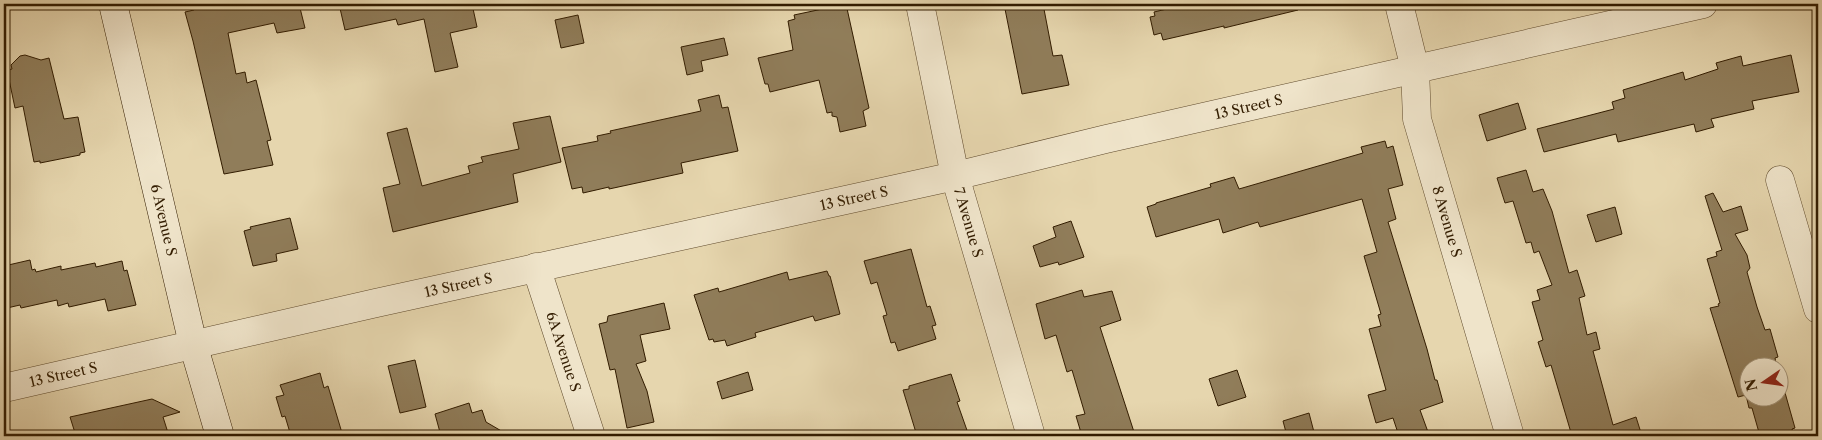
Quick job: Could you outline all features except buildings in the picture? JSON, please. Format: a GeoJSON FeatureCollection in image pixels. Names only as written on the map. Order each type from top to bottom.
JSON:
{"type":"FeatureCollection","features":[{"type":"Feature","properties":{"kind":"street","name":"6 Avenue S"},"geometry":{"type":"LineString","coordinates":[[112,4],[193,344],[220,436]]}},
{"type":"Feature","properties":{"kind":"street","name":"7 Avenue S"},"geometry":{"type":"LineString","coordinates":[[920,4],[955,176],[1031,436]]}},
{"type":"Feature","properties":{"kind":"street","name":"8 Avenue S"},"geometry":{"type":"LineString","coordinates":[[1399,4],[1414,69],[1417,119],[1510,436]]}},
{"type":"Feature","properties":{"kind":"street","name":"13 Street S"},"geometry":{"type":"LineString","coordinates":[[4,388],[536,267],[955,176],[1106,139],[1703,4]]}},
{"type":"Feature","properties":{"kind":"street"},"geometry":{"type":"LineString","coordinates":[[1780,180],[1818,309]]}},
{"type":"Feature","properties":{"kind":"street","name":"6A Avenue S"},"geometry":{"type":"LineString","coordinates":[[536,267],[590,436]]}}]}
